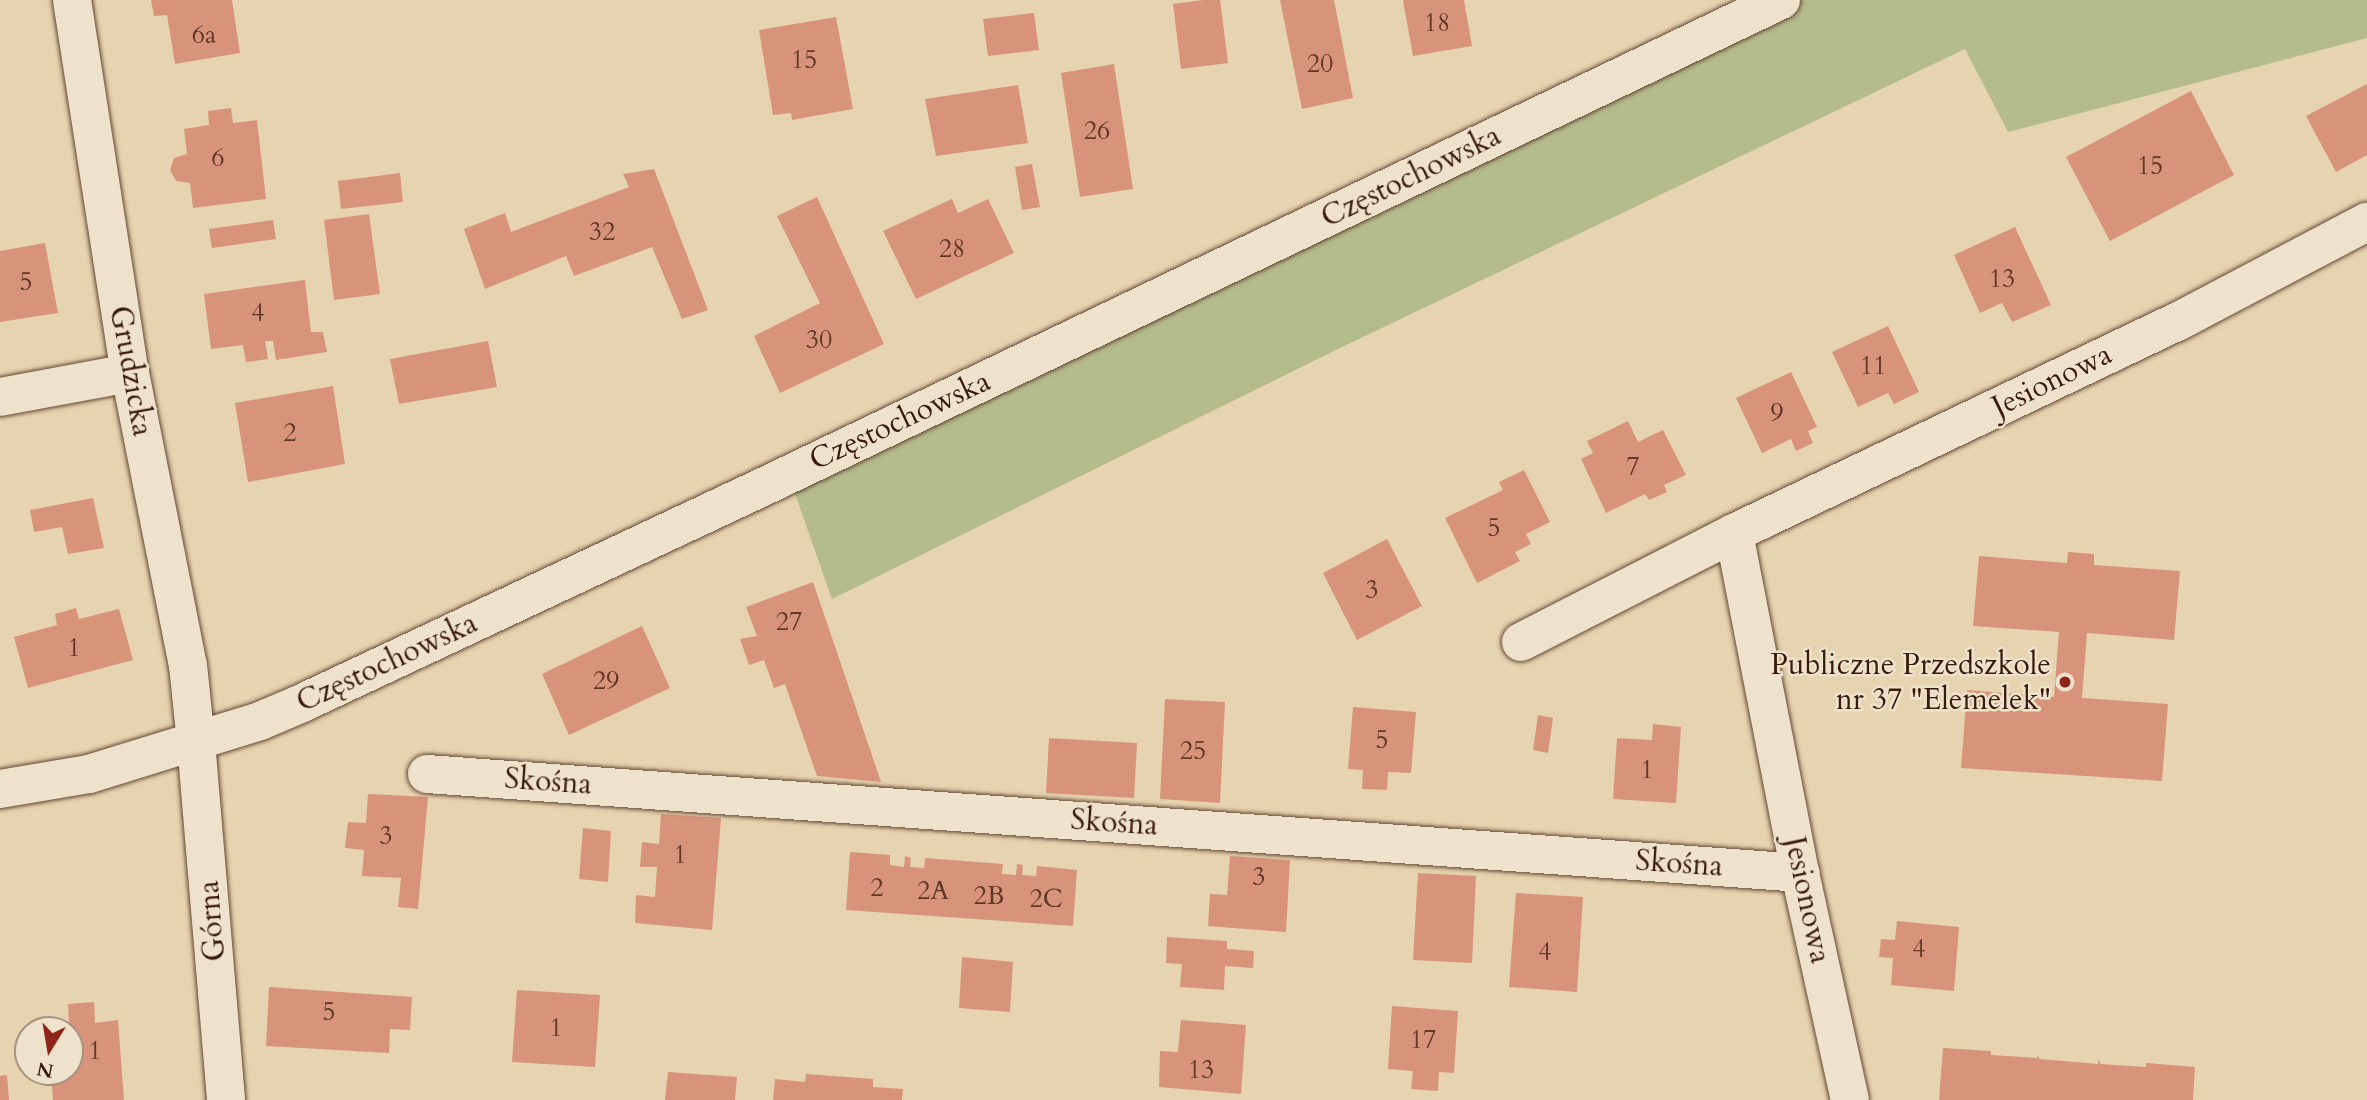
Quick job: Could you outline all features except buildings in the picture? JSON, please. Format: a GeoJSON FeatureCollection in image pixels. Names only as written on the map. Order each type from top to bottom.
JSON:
{"type":"FeatureCollection","features":[{"type":"Feature","properties":{"kind":"street","name":"Grudzicka"},"geometry":{"type":"LineString","coordinates":[[72,0],[130,373],[188,665],[196,742]]}},
{"type":"Feature","properties":{"kind":"street","name":"Częstochowska"},"geometry":{"type":"LineString","coordinates":[[0,789],[89,774],[196,742],[260,721],[331,690],[1781,0]]}},
{"type":"Feature","properties":{"kind":"street","name":"Jesionowa"},"geometry":{"type":"LineString","coordinates":[[1521,642],[1734,534],[2177,322],[2367,222]]}},
{"type":"Feature","properties":{"kind":"street"},"geometry":{"type":"LineString","coordinates":[[0,397],[130,373]]}},
{"type":"Feature","properties":{"kind":"street","name":"Jesionowa"},"geometry":{"type":"LineString","coordinates":[[1734,534],[1800,873],[1850,1100]]}},
{"type":"Feature","properties":{"kind":"street","name":"Górna"},"geometry":{"type":"LineString","coordinates":[[196,742],[226,1100]]}},
{"type":"Feature","properties":{"kind":"street","name":"Skośna"},"geometry":{"type":"LineString","coordinates":[[427,774],[1800,873]]}},
{"type":"Feature","properties":{"kind":"green space"},"geometry":{"type":"Polygon","coordinates":[[[1781,0],[2367,0],[2367,38],[2008,132],[1965,49],[1338,349],[832,599],[788,474],[1781,0]]]}},
{"type":"Feature","properties":{"kind":"place","name":"Publiczne Przedszkole nr 37 \"Elemelek\""},"geometry":{"type":"Point","coordinates":[2065,682]}}]}
